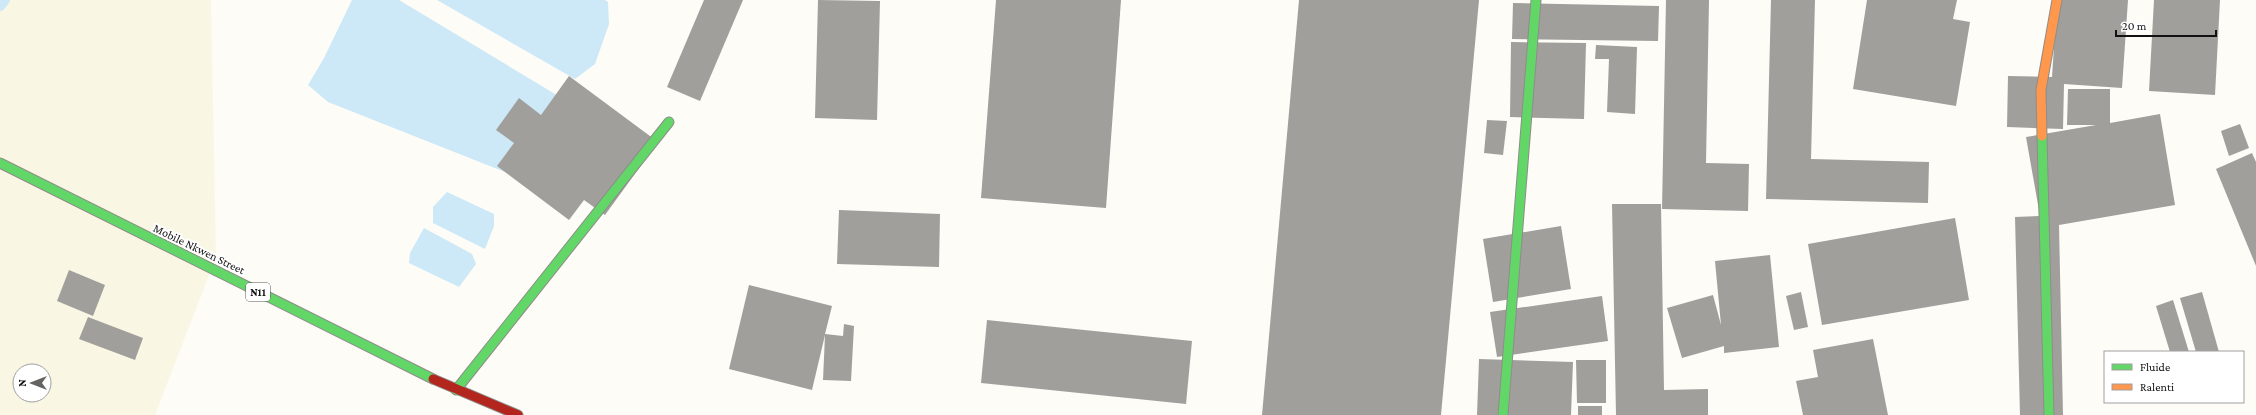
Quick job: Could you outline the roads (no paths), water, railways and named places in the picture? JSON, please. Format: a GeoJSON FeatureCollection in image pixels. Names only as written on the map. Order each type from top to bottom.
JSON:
{"type":"FeatureCollection","features":[{"type":"Feature","properties":{"kind":"main road"},"geometry":{"type":"LineString","coordinates":[[1503,415],[1536,0]]}},
{"type":"Feature","properties":{"kind":"main road"},"geometry":{"type":"LineString","coordinates":[[2049,415],[2041,90],[2057,0]]}},
{"type":"Feature","properties":{"kind":"main road"},"geometry":{"type":"LineString","coordinates":[[456,390],[669,122]]}},
{"type":"Feature","properties":{"kind":"main road","name":"Mobile Nkwen Street"},"geometry":{"type":"LineString","coordinates":[[0,163],[456,390],[518,415]]}},
{"type":"Feature","properties":{"kind":"water"},"geometry":{"type":"Polygon","coordinates":[[[352,0],[399,0],[575,106],[533,183],[328,102],[308,85],[324,58],[352,0]]]}},
{"type":"Feature","properties":{"kind":"water"},"geometry":{"type":"Polygon","coordinates":[[[437,0],[605,0],[608,2],[609,24],[595,64],[575,79],[437,0]]]}},
{"type":"Feature","properties":{"kind":"water"},"geometry":{"type":"Polygon","coordinates":[[[447,192],[494,214],[494,226],[485,249],[433,223],[433,207],[447,192]]]}},
{"type":"Feature","properties":{"kind":"water"},"geometry":{"type":"Polygon","coordinates":[[[424,228],[472,254],[476,264],[459,287],[409,263],[410,253],[424,228]]]}},
{"type":"Feature","properties":{"kind":"waterway"},"geometry":{"type":"LineString","coordinates":[[0,6],[5,0]]}}]}
